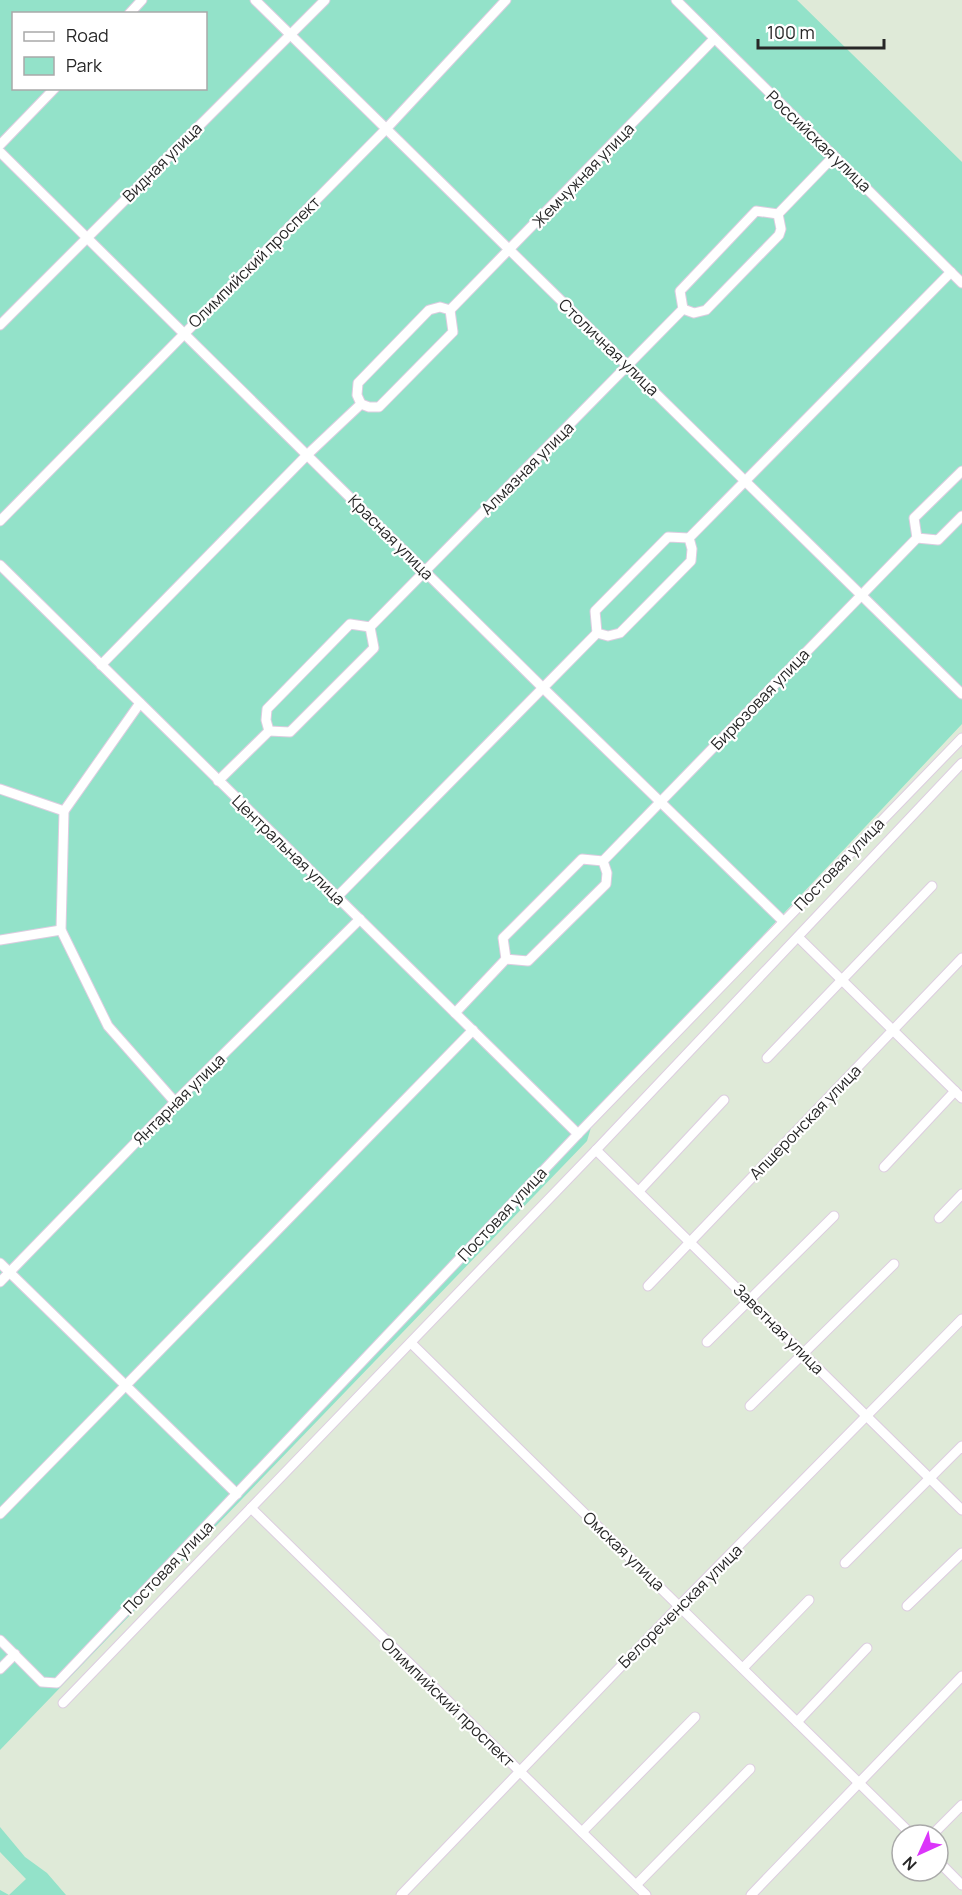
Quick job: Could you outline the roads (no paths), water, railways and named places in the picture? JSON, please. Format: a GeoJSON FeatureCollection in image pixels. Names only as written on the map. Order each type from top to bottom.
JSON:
{"type":"FeatureCollection","features":[{"type":"Feature","properties":{"kind":"street"},"geometry":{"type":"LineString","coordinates":[[131,12],[142,0]]}},
{"type":"Feature","properties":{"kind":"street","name":"Столичная улица"},"geometry":{"type":"LineString","coordinates":[[255,0],[962,694]]}},
{"type":"Feature","properties":{"kind":"street","name":"Видная улица"},"geometry":{"type":"LineString","coordinates":[[0,325],[325,0]]}},
{"type":"Feature","properties":{"kind":"street","name":"Олимпийский проспект"},"geometry":{"type":"LineString","coordinates":[[0,521],[386,129],[506,0]]}},
{"type":"Feature","properties":{"kind":"street","name":"Российская улица"},"geometry":{"type":"LineString","coordinates":[[676,0],[962,283]]}},
{"type":"Feature","properties":{"kind":"street","name":"Жемчужная улица"},"geometry":{"type":"LineString","coordinates":[[450,310],[714,39]]}},
{"type":"Feature","properties":{"kind":"street"},"geometry":{"type":"LineString","coordinates":[[0,145],[53,90]]}},
{"type":"Feature","properties":{"kind":"street","name":"Красная улица"},"geometry":{"type":"LineString","coordinates":[[0,152],[542,687],[783,921]]}},
{"type":"Feature","properties":{"kind":"street"},"geometry":{"type":"LineString","coordinates":[[778,214],[834,156]]}},
{"type":"Feature","properties":{"kind":"street"},"geometry":{"type":"LineString","coordinates":[[756,211],[778,214],[782,229],[779,235],[705,310],[694,313],[683,309],[680,291],[756,211]]}},
{"type":"Feature","properties":{"kind":"street"},"geometry":{"type":"LineString","coordinates":[[597,633],[595,611],[668,537],[689,538],[951,272]]}},
{"type":"Feature","properties":{"kind":"street"},"geometry":{"type":"LineString","coordinates":[[440,307],[450,310],[453,332],[379,407],[361,404],[357,395],[358,384],[429,310],[440,307]]}},
{"type":"Feature","properties":{"kind":"street","name":"Алмазная улица"},"geometry":{"type":"LineString","coordinates":[[370,627],[683,309]]}},
{"type":"Feature","properties":{"kind":"street"},"geometry":{"type":"LineString","coordinates":[[101,665],[308,454],[361,404]]}},
{"type":"Feature","properties":{"kind":"street"},"geometry":{"type":"LineString","coordinates":[[962,471],[914,518],[917,538],[938,540],[962,516]]}},
{"type":"Feature","properties":{"kind":"street"},"geometry":{"type":"LineString","coordinates":[[597,633],[608,636],[620,633],[691,561],[692,549],[689,538]]}},
{"type":"Feature","properties":{"kind":"street","name":"Бирюзовая улица"},"geometry":{"type":"LineString","coordinates":[[603,861],[917,538]]}},
{"type":"Feature","properties":{"kind":"street","name":"Центральная улица"},"geometry":{"type":"LineString","coordinates":[[0,565],[578,1134]]}},
{"type":"Feature","properties":{"kind":"street"},"geometry":{"type":"LineString","coordinates":[[218,781],[269,731],[290,732],[374,648],[374,638],[370,627],[350,624],[267,709],[266,720],[269,731]]}},
{"type":"Feature","properties":{"kind":"street"},"geometry":{"type":"LineString","coordinates":[[337,897],[597,633]]}},
{"type":"Feature","properties":{"kind":"street"},"geometry":{"type":"LineString","coordinates":[[140,703],[64,811],[61,930],[108,1026],[175,1102]]}},
{"type":"Feature","properties":{"kind":"street","name":"Постовая улица"},"geometry":{"type":"LineString","coordinates":[[15,1654],[42,1682],[57,1683],[578,1134],[962,738]]}},
{"type":"Feature","properties":{"kind":"street","name":"Постовая улица"},"geometry":{"type":"LineString","coordinates":[[63,1703],[596,1150],[962,763]]}},
{"type":"Feature","properties":{"kind":"street"},"geometry":{"type":"LineString","coordinates":[[0,789],[64,811]]}},
{"type":"Feature","properties":{"kind":"street"},"geometry":{"type":"LineString","coordinates":[[582,859],[603,861],[607,873],[606,884],[528,961],[506,959],[503,938],[582,859]]}},
{"type":"Feature","properties":{"kind":"street"},"geometry":{"type":"LineString","coordinates":[[767,1058],[932,886]]}},
{"type":"Feature","properties":{"kind":"street","name":"Янтарная улица"},"geometry":{"type":"LineString","coordinates":[[0,1282],[175,1102],[360,920]]}},
{"type":"Feature","properties":{"kind":"street"},"geometry":{"type":"LineString","coordinates":[[0,940],[61,930]]}},
{"type":"Feature","properties":{"kind":"street"},"geometry":{"type":"LineString","coordinates":[[798,937],[958,1094],[884,1167]]}},
{"type":"Feature","properties":{"kind":"street","name":"Апшеронская улица"},"geometry":{"type":"LineString","coordinates":[[648,1286],[962,958]]}},
{"type":"Feature","properties":{"kind":"street"},"geometry":{"type":"LineString","coordinates":[[455,1013],[506,959]]}},
{"type":"Feature","properties":{"kind":"street"},"geometry":{"type":"LineString","coordinates":[[0,1514],[473,1030]]}},
{"type":"Feature","properties":{"kind":"street"},"geometry":{"type":"LineString","coordinates":[[639,1191],[724,1100]]}},
{"type":"Feature","properties":{"kind":"street","name":"Заветная улица"},"geometry":{"type":"LineString","coordinates":[[596,1150],[962,1509]]}},
{"type":"Feature","properties":{"kind":"street"},"geometry":{"type":"LineString","coordinates":[[939,1218],[962,1194]]}},
{"type":"Feature","properties":{"kind":"street"},"geometry":{"type":"LineString","coordinates":[[707,1342],[834,1216]]}},
{"type":"Feature","properties":{"kind":"street"},"geometry":{"type":"LineString","coordinates":[[0,1263],[237,1494]]}},
{"type":"Feature","properties":{"kind":"street"},"geometry":{"type":"LineString","coordinates":[[750,1406],[894,1264]]}},
{"type":"Feature","properties":{"kind":"street","name":"Белореченская улица"},"geometry":{"type":"LineString","coordinates":[[401,1895],[680,1605],[962,1319]]}},
{"type":"Feature","properties":{"kind":"street","name":"Омская улица"},"geometry":{"type":"LineString","coordinates":[[411,1343],[900,1823]]}},
{"type":"Feature","properties":{"kind":"street"},"geometry":{"type":"LineString","coordinates":[[845,1563],[962,1446]]}},
{"type":"Feature","properties":{"kind":"street","name":"Олимпийский проспект"},"geometry":{"type":"LineString","coordinates":[[251,1508],[646,1895]]}},
{"type":"Feature","properties":{"kind":"street"},"geometry":{"type":"LineString","coordinates":[[907,1606],[962,1553]]}},
{"type":"Feature","properties":{"kind":"street"},"geometry":{"type":"LineString","coordinates":[[743,1668],[809,1600]]}},
{"type":"Feature","properties":{"kind":"street"},"geometry":{"type":"LineString","coordinates":[[0,1640],[15,1654],[0,1670]]}},
{"type":"Feature","properties":{"kind":"street"},"geometry":{"type":"LineString","coordinates":[[796,1722],[867,1648]]}},
{"type":"Feature","properties":{"kind":"street"},"geometry":{"type":"LineString","coordinates":[[751,1895],[962,1676]]}},
{"type":"Feature","properties":{"kind":"street"},"geometry":{"type":"LineString","coordinates":[[582,1832],[695,1717]]}},
{"type":"Feature","properties":{"kind":"street"},"geometry":{"type":"LineString","coordinates":[[636,1885],[750,1769]]}},
{"type":"Feature","properties":{"kind":"street"},"geometry":{"type":"LineString","coordinates":[[944,1823],[962,1805]]}},
{"type":"Feature","properties":{"kind":"street"},"geometry":{"type":"LineString","coordinates":[[950,1873],[962,1885]]}}]}
